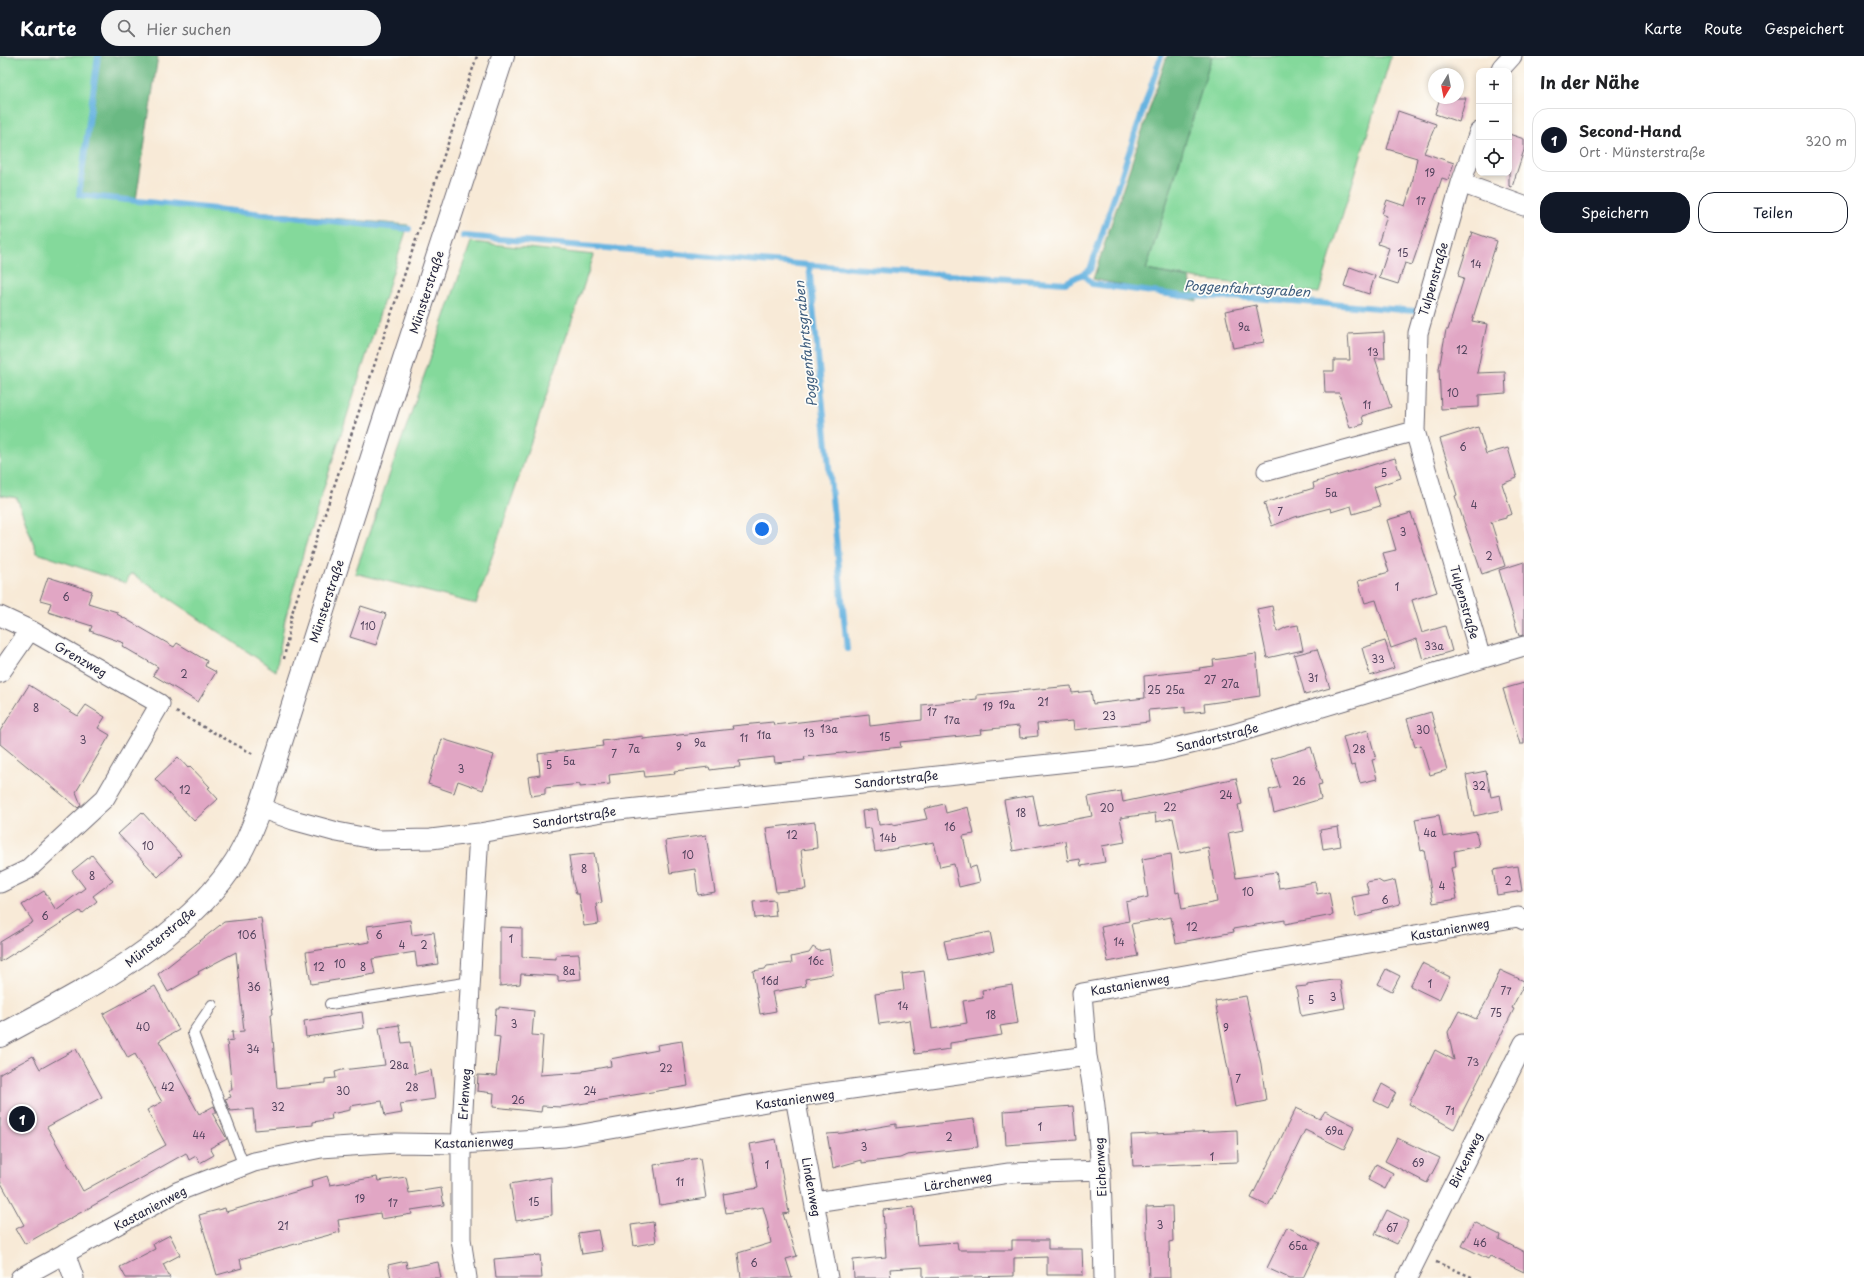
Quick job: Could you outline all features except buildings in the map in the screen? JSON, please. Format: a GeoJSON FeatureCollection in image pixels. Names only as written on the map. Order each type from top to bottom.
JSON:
{"type":"FeatureCollection","features":[{"type":"Feature","properties":{"kind":"main road","name":"Münsterstraße"},"geometry":{"type":"LineString","coordinates":[[0,1036],[123,966],[175,928],[205,899],[231,869],[246,841],[260,808],[380,432],[503,56]]}},
{"type":"Feature","properties":{"kind":"street"},"geometry":{"type":"LineString","coordinates":[[1502,68],[1512,56]]}},
{"type":"Feature","properties":{"kind":"street","name":"Tulpenstraße"},"geometry":{"type":"LineString","coordinates":[[1476,140],[1462,183],[1418,333],[1415,430],[1481,659]]}},
{"type":"Feature","properties":{"kind":"street"},"geometry":{"type":"LineString","coordinates":[[1462,183],[1524,206]]}},
{"type":"Feature","properties":{"kind":"street"},"geometry":{"type":"LineString","coordinates":[[1267,471],[1415,430]]}},
{"type":"Feature","properties":{"kind":"street","name":"Grenzweg"},"geometry":{"type":"LineString","coordinates":[[0,616],[30,630],[160,704]]}},
{"type":"Feature","properties":{"kind":"street"},"geometry":{"type":"LineString","coordinates":[[0,673],[30,630]]}},
{"type":"Feature","properties":{"kind":"street","name":"Sandortstraße"},"geometry":{"type":"LineString","coordinates":[[260,808],[300,822],[378,840],[431,839],[479,833],[608,811],[1153,752],[1233,734],[1524,646]]}},
{"type":"Feature","properties":{"kind":"street"},"geometry":{"type":"LineString","coordinates":[[0,883],[27,870],[105,798],[160,704]]}},
{"type":"Feature","properties":{"kind":"street","name":"Erlenweg"},"geometry":{"type":"LineString","coordinates":[[467,1278],[461,1239],[461,1144],[479,833]]}},
{"type":"Feature","properties":{"kind":"street","name":"Kastanienweg"},"geometry":{"type":"LineString","coordinates":[[20,1278],[178,1191],[254,1162],[321,1148],[396,1143],[461,1144],[565,1137],[795,1097],[844,1092],[1087,1056],[1082,992],[1518,917],[1524,920]]}},
{"type":"Feature","properties":{"kind":"street","name":"Birkenweg"},"geometry":{"type":"LineString","coordinates":[[1407,1278],[1524,1043]]}},
{"type":"Feature","properties":{"kind":"street","name":"Eichenweg"},"geometry":{"type":"LineString","coordinates":[[1087,1056],[1095,1096],[1101,1170],[1104,1278]]}},
{"type":"Feature","properties":{"kind":"street","name":"Lindenweg"},"geometry":{"type":"LineString","coordinates":[[795,1097],[828,1278]]}},
{"type":"Feature","properties":{"kind":"street","name":"Lärchenweg"},"geometry":{"type":"LineString","coordinates":[[815,1202],[1009,1173],[1101,1170]]}},
{"type":"Feature","properties":{"kind":"street"},"geometry":{"type":"LineString","coordinates":[[65,1253],[74,1278]]}},
{"type":"Feature","properties":{"kind":"lane"},"geometry":{"type":"LineString","coordinates":[[330,1004],[471,982]]}},
{"type":"Feature","properties":{"kind":"lane"},"geometry":{"type":"LineString","coordinates":[[212,1005],[193,1033],[244,1166]]}},
{"type":"Feature","properties":{"kind":"path"},"geometry":{"type":"LineString","coordinates":[[284,660],[292,613],[477,56]]}},
{"type":"Feature","properties":{"kind":"path"},"geometry":{"type":"LineString","coordinates":[[160,704],[255,755]]}},
{"type":"Feature","properties":{"kind":"path"},"geometry":{"type":"LineString","coordinates":[[256,763],[255,755],[258,748]]}},
{"type":"Feature","properties":{"kind":"path"},"geometry":{"type":"LineString","coordinates":[[1418,1255],[1474,1278]]}},
{"type":"Feature","properties":{"kind":"green space"},"geometry":{"type":"Polygon","coordinates":[[[0,56],[99,56],[80,195],[408,225],[305,547],[285,619],[276,671],[131,573],[126,583],[37,553],[17,498],[0,495],[0,56]]]}},
{"type":"Feature","properties":{"kind":"green space"},"geometry":{"type":"Polygon","coordinates":[[[99,56],[158,56],[136,200],[79,195],[99,56]]]}},
{"type":"Feature","properties":{"kind":"green space"},"geometry":{"type":"Polygon","coordinates":[[[1167,56],[1212,56],[1146,270],[1189,278],[1197,301],[1093,279],[1167,56]]]}},
{"type":"Feature","properties":{"kind":"green space"},"geometry":{"type":"Polygon","coordinates":[[[1212,56],[1391,56],[1319,293],[1205,280],[1146,270],[1212,56]]]}},
{"type":"Feature","properties":{"kind":"green space"},"geometry":{"type":"Polygon","coordinates":[[[471,242],[594,255],[476,604],[355,573],[471,242]]]}},
{"type":"Feature","properties":{"kind":"waterway"},"geometry":{"type":"LineString","coordinates":[[98,56],[79,195],[409,229]]}},
{"type":"Feature","properties":{"kind":"waterway","name":"Poggenfahrtsgraben"},"geometry":{"type":"LineString","coordinates":[[847,649],[809,265],[1065,283],[1090,270],[1161,56]]}},
{"type":"Feature","properties":{"kind":"waterway"},"geometry":{"type":"LineString","coordinates":[[463,236],[809,265]]}},
{"type":"Feature","properties":{"kind":"waterway","name":"Poggenfahrtsgraben"},"geometry":{"type":"LineString","coordinates":[[1083,274],[1092,284],[1183,296],[1256,298],[1415,311]]}},
{"type":"Feature","properties":{"kind":"place","name":"Second-Hand"},"geometry":{"type":"Point","coordinates":[22,1119]}}]}
